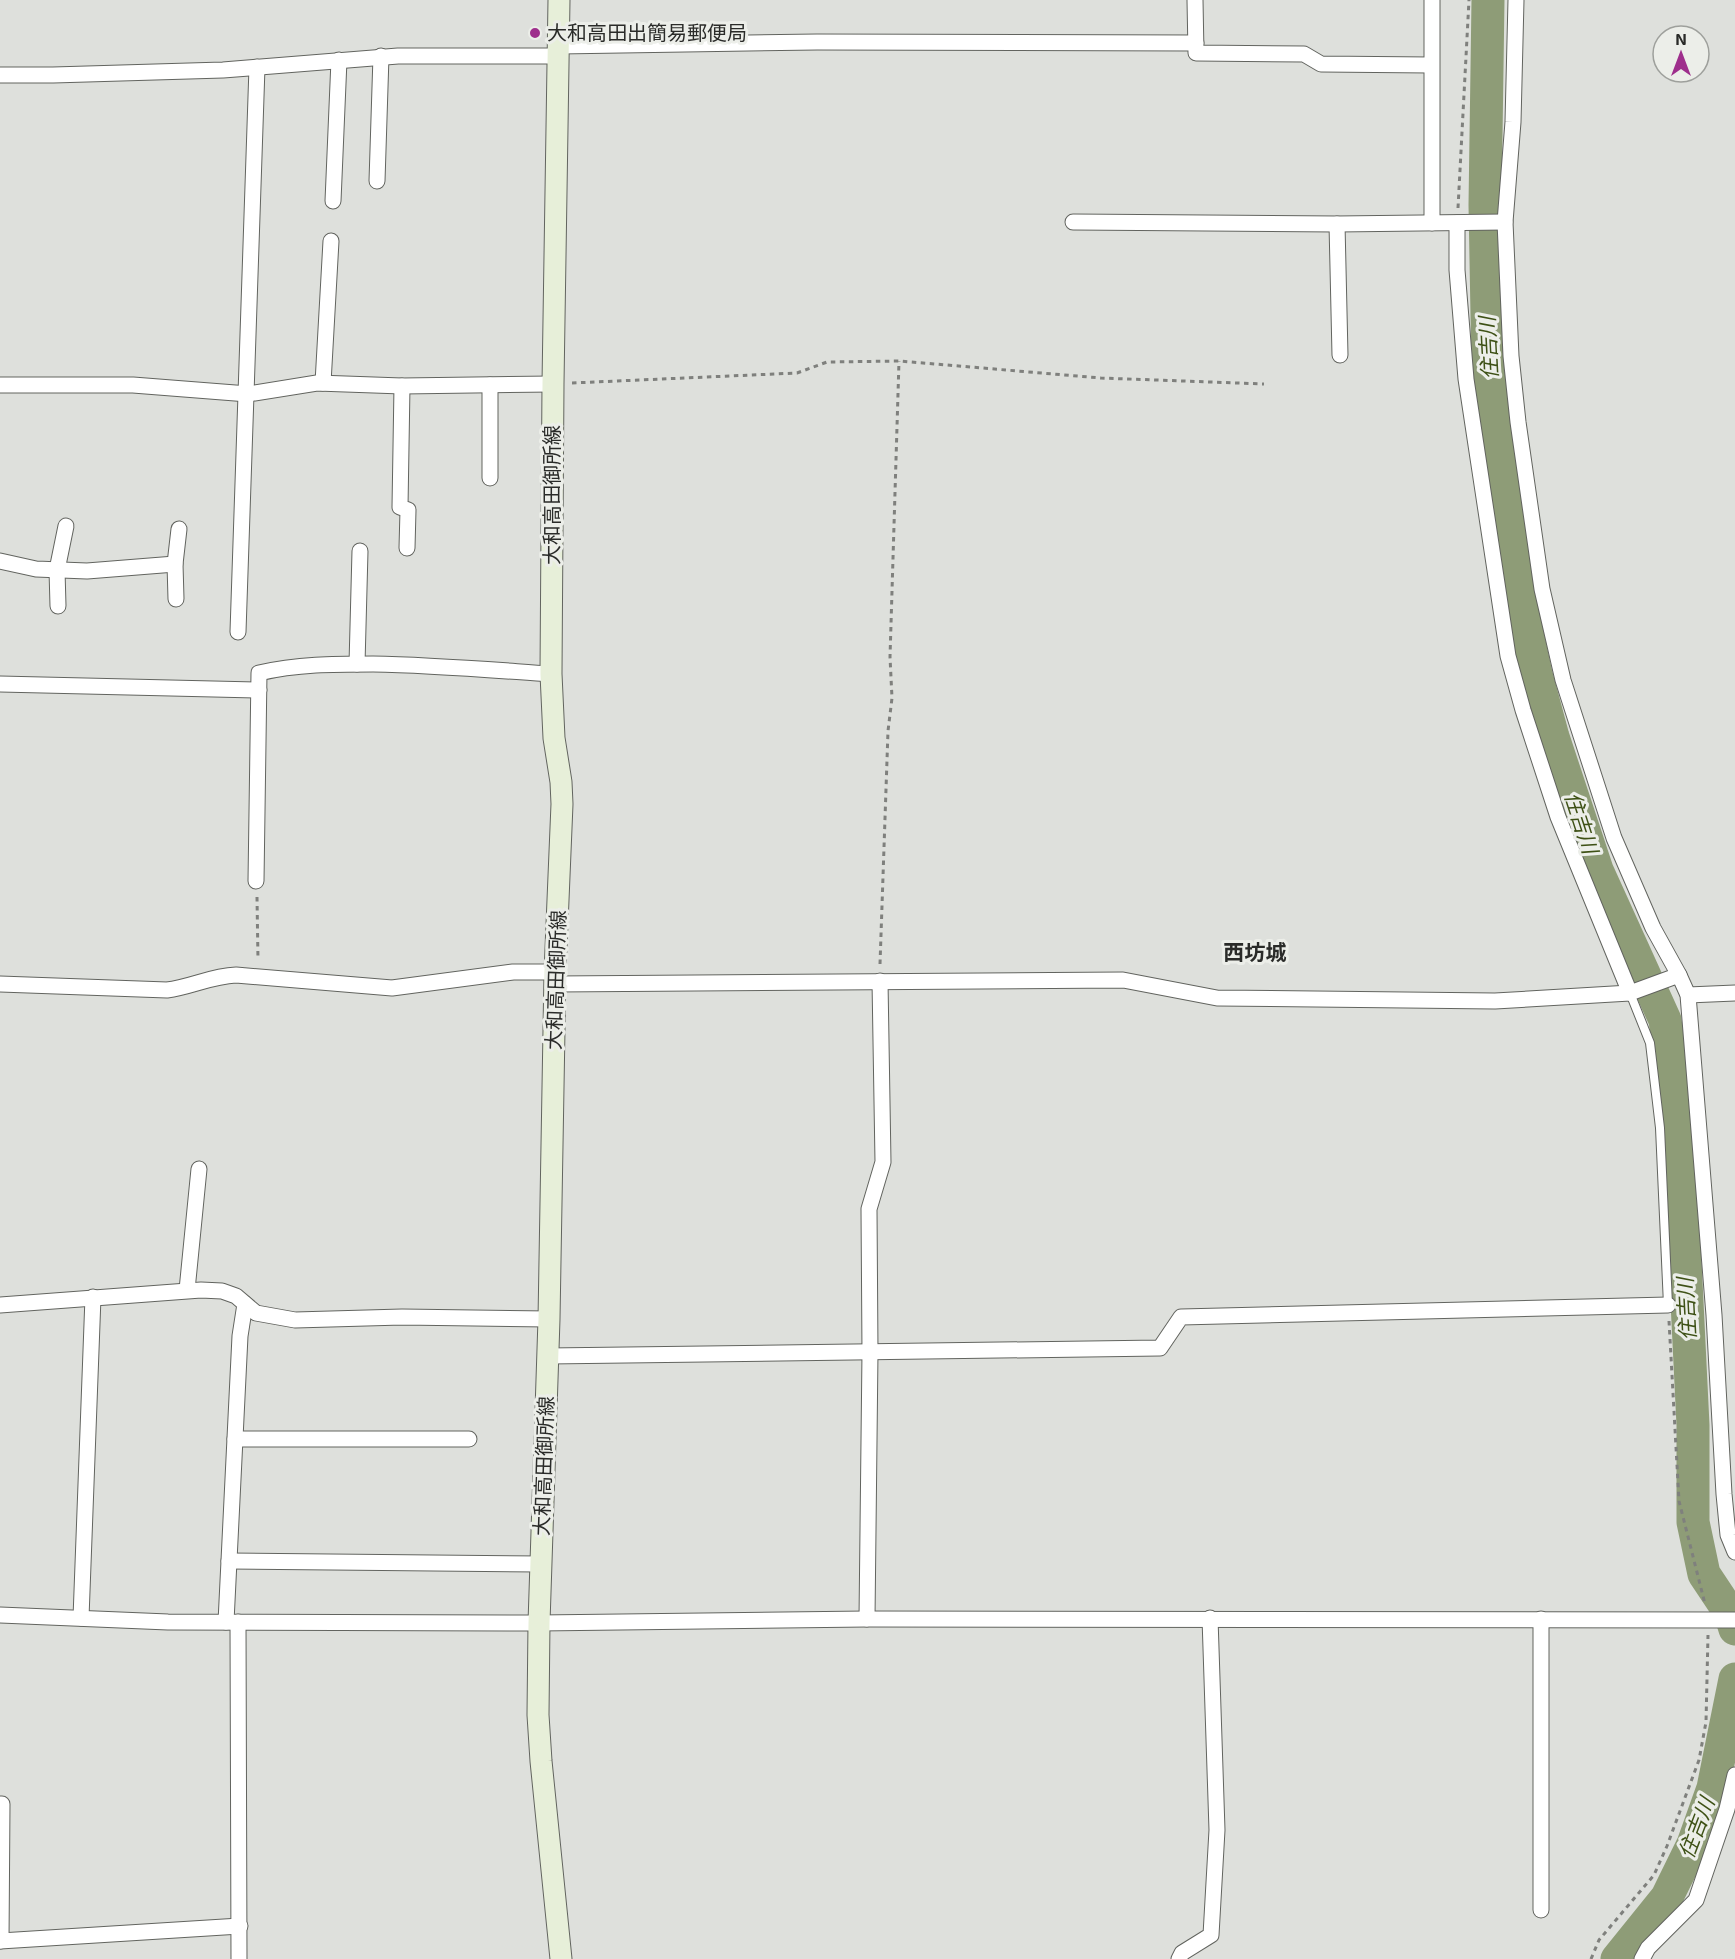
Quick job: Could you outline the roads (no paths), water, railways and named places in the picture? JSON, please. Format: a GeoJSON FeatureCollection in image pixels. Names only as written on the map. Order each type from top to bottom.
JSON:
{"type":"FeatureCollection","features":[{"type":"Feature","properties":{"kind":"main road","name":"大和高田御所線"},"geometry":{"type":"LineString","coordinates":[[559,0],[551,674],[554,738],[562,804],[555,978],[549,1319],[538,1715],[561,1959]]}},
{"type":"Feature","properties":{"kind":"street"},"geometry":{"type":"LineString","coordinates":[[1196,0],[1196,53],[1304,54],[1321,64],[1430,65]]}},
{"type":"Feature","properties":{"kind":"street"},"geometry":{"type":"LineString","coordinates":[[1432,0],[1430,65],[1432,223]]}},
{"type":"Feature","properties":{"kind":"street"},"geometry":{"type":"LineString","coordinates":[[1516,0],[1513,122],[1505,222],[1511,356],[1518,422],[1545,600],[1563,680],[1614,838],[1653,928],[1688,995],[1714,1316],[1724,1494],[1728,1535],[1735,1552]]}},
{"type":"Feature","properties":{"kind":"street"},"geometry":{"type":"LineString","coordinates":[[0,75],[192,71],[381,56],[818,42],[1196,43]]}},
{"type":"Feature","properties":{"kind":"street"},"geometry":{"type":"LineString","coordinates":[[377,181],[381,56]]}},
{"type":"Feature","properties":{"kind":"street"},"geometry":{"type":"LineString","coordinates":[[333,201],[339,60]]}},
{"type":"Feature","properties":{"kind":"street"},"geometry":{"type":"LineString","coordinates":[[238,633],[248,394],[257,67]]}},
{"type":"Feature","properties":{"kind":"street"},"geometry":{"type":"LineString","coordinates":[[1073,222],[1337,224],[1505,222]]}},
{"type":"Feature","properties":{"kind":"street"},"geometry":{"type":"LineString","coordinates":[[1457,223],[1457,270],[1466,379],[1508,656],[1558,817],[1630,993]]}},
{"type":"Feature","properties":{"kind":"street"},"geometry":{"type":"LineString","coordinates":[[1337,224],[1340,355]]}},
{"type":"Feature","properties":{"kind":"street"},"geometry":{"type":"LineString","coordinates":[[323,383],[331,241]]}},
{"type":"Feature","properties":{"kind":"street"},"geometry":{"type":"LineString","coordinates":[[0,385],[133,385],[248,394],[323,383],[402,386],[553,384]]}},
{"type":"Feature","properties":{"kind":"street"},"geometry":{"type":"LineString","coordinates":[[490,385],[490,478]]}},
{"type":"Feature","properties":{"kind":"street"},"geometry":{"type":"LineString","coordinates":[[402,386],[400,507],[408,510],[407,548]]}},
{"type":"Feature","properties":{"kind":"street"},"geometry":{"type":"LineString","coordinates":[[57,606],[57,570],[66,526]]}},
{"type":"Feature","properties":{"kind":"street"},"geometry":{"type":"LineString","coordinates":[[176,598],[175,564],[179,529]]}},
{"type":"Feature","properties":{"kind":"street"},"geometry":{"type":"LineString","coordinates":[[357,664],[360,551]]}},
{"type":"Feature","properties":{"kind":"street"},"geometry":{"type":"LineString","coordinates":[[0,561],[36,569],[57,570],[175,564]]}},
{"type":"Feature","properties":{"kind":"street"},"geometry":{"type":"LineString","coordinates":[[256,881],[259,673],[315,664],[357,664],[551,674]]}},
{"type":"Feature","properties":{"kind":"street"},"geometry":{"type":"LineString","coordinates":[[0,684],[259,690]]}},
{"type":"Feature","properties":{"kind":"street"},"geometry":{"type":"LineString","coordinates":[[0,984],[167,990],[186,988],[218,976],[236,975],[392,988],[513,972],[555,978],[880,981],[1123,980],[1217,998],[1495,1001],[1630,993],[1679,975]]}},
{"type":"Feature","properties":{"kind":"street"},"geometry":{"type":"LineString","coordinates":[[867,1619],[869,1209],[883,1162],[880,981]]}},
{"type":"Feature","properties":{"kind":"street"},"geometry":{"type":"LineString","coordinates":[[1688,995],[1735,993]]}},
{"type":"Feature","properties":{"kind":"street"},"geometry":{"type":"LineString","coordinates":[[187,1290],[199,1169]]}},
{"type":"Feature","properties":{"kind":"street"},"geometry":{"type":"LineString","coordinates":[[0,1305],[187,1290],[222,1292],[236,1296],[256,1313],[295,1320],[402,1317],[549,1319]]}},
{"type":"Feature","properties":{"kind":"street"},"geometry":{"type":"LineString","coordinates":[[81,1618],[93,1297]]}},
{"type":"Feature","properties":{"kind":"street"},"geometry":{"type":"LineString","coordinates":[[239,1959],[240,1926],[229,1561],[240,1336],[245,1304]]}},
{"type":"Feature","properties":{"kind":"street"},"geometry":{"type":"LineString","coordinates":[[548,1356],[1160,1347],[1181,1317],[1668,1305]]}},
{"type":"Feature","properties":{"kind":"street"},"geometry":{"type":"LineString","coordinates":[[235,1439],[469,1439]]}},
{"type":"Feature","properties":{"kind":"street"},"geometry":{"type":"LineString","coordinates":[[229,1561],[541,1564]]}},
{"type":"Feature","properties":{"kind":"street"},"geometry":{"type":"LineString","coordinates":[[0,1615],[232,1622],[539,1623],[1210,1618],[1735,1620]]}},
{"type":"Feature","properties":{"kind":"street"},"geometry":{"type":"LineString","coordinates":[[1179,1959],[1182,1953],[1211,1935],[1217,1830],[1210,1618]]}},
{"type":"Feature","properties":{"kind":"street"},"geometry":{"type":"LineString","coordinates":[[1541,1619],[1541,1910]]}},
{"type":"Feature","properties":{"kind":"street"},"geometry":{"type":"LineString","coordinates":[[1642,1959],[1648,1948],[1696,1900],[1727,1809],[1735,1775]]}},
{"type":"Feature","properties":{"kind":"street"},"geometry":{"type":"LineString","coordinates":[[0,1804],[2,1804],[1,1941],[240,1926]]}},
{"type":"Feature","properties":{"kind":"lane"},"geometry":{"type":"LineString","coordinates":[[1630,993],[1650,1043],[1658,1107],[1668,1305]]}},
{"type":"Feature","properties":{"kind":"waterway","name":"住吉川"},"geometry":{"type":"LineString","coordinates":[[1488,0],[1485,205],[1488,370],[1525,623],[1553,737],[1597,870],[1665,1020],[1678,1117],[1693,1425],[1693,1522],[1704,1574],[1730,1613],[1735,1629]]}},
{"type":"Feature","properties":{"kind":"waterway","name":"住吉川"},"geometry":{"type":"LineString","coordinates":[[1617,1959],[1667,1897],[1693,1844],[1713,1788],[1735,1679]]}},
{"type":"Feature","properties":{"kind":"place","name":"大和高田出簡易郵便局"},"geometry":{"type":"Point","coordinates":[535,33]}},
{"type":"Feature","properties":{"kind":"district","name":"西坊城"},"geometry":{"type":"Point","coordinates":[1255,953]}}]}
